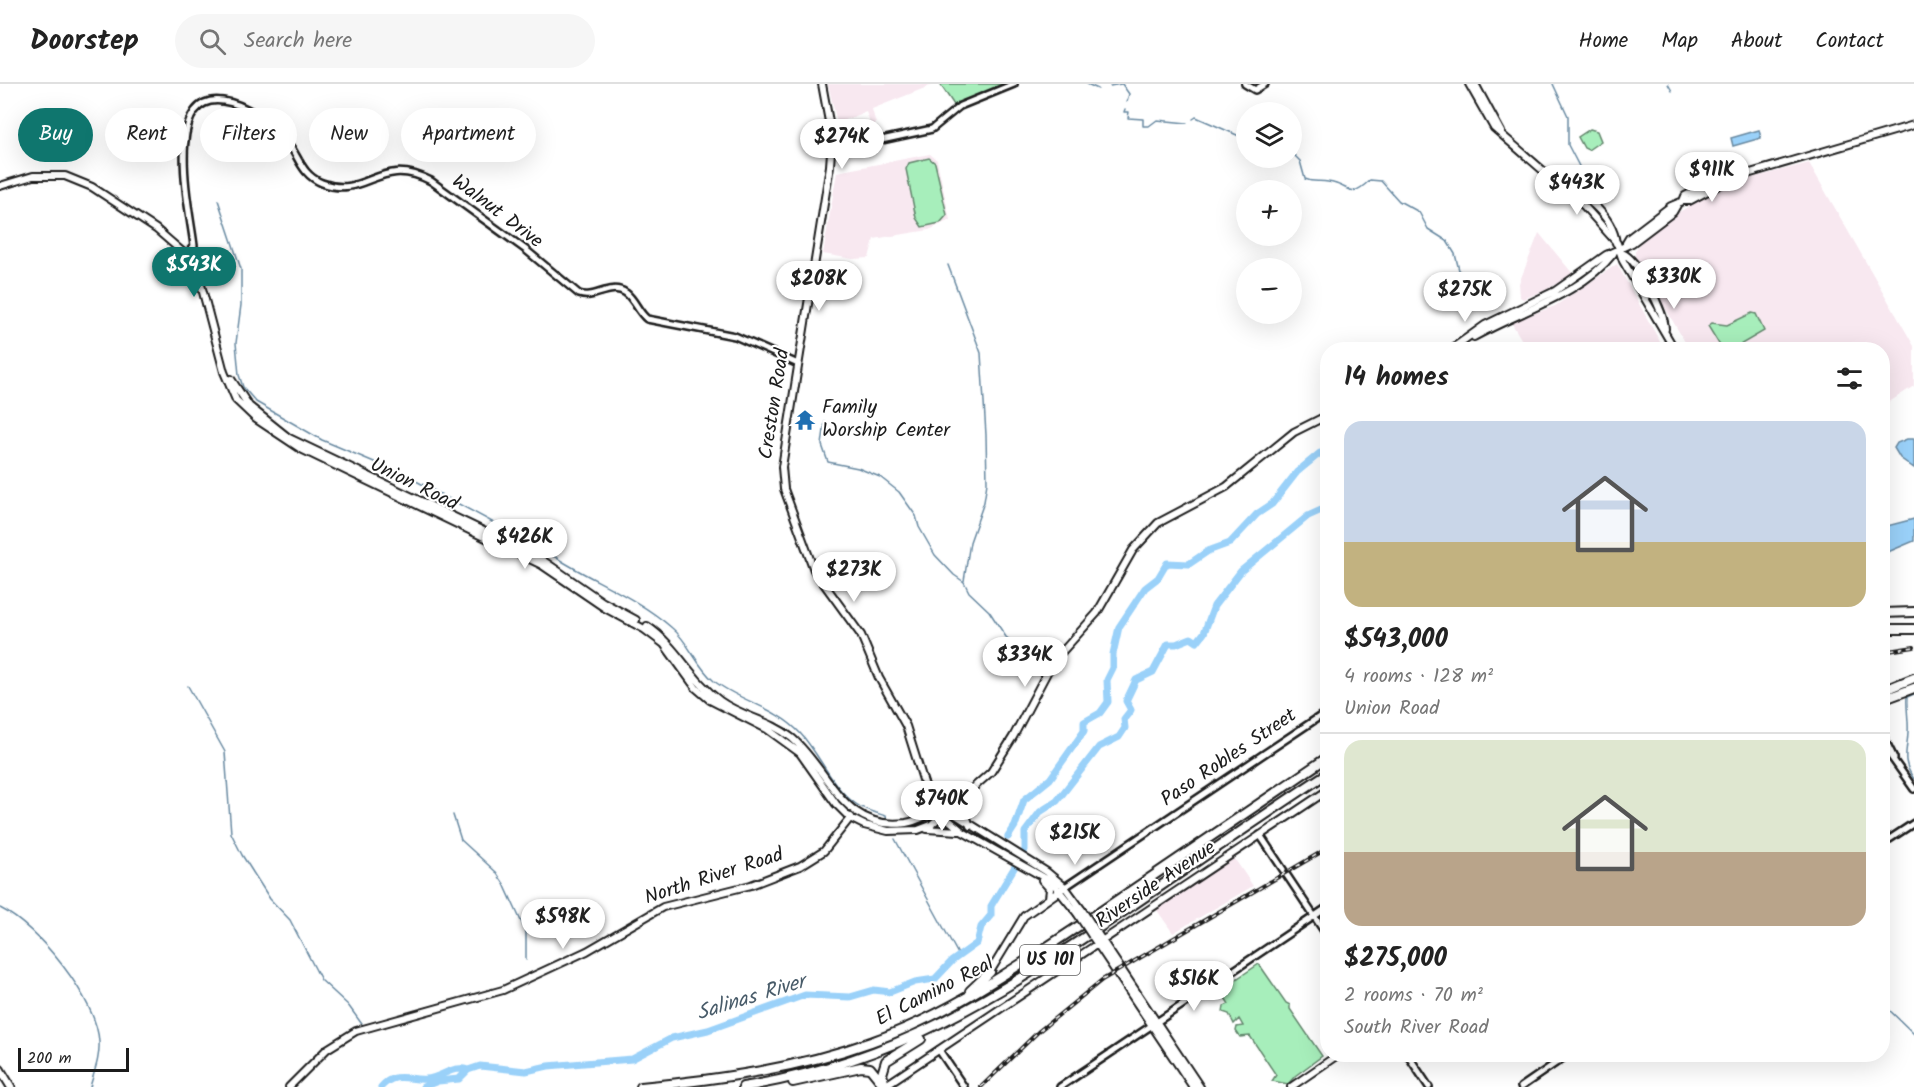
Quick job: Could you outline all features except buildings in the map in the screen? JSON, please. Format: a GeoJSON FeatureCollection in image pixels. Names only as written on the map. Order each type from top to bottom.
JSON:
{"type":"FeatureCollection","features":[{"type":"Feature","properties":{"kind":"highway"},"geometry":{"type":"LineString","coordinates":[[1890,613],[1914,612]]}},
{"type":"Feature","properties":{"kind":"highway"},"geometry":{"type":"LineString","coordinates":[[1890,629],[1914,629]]}},
{"type":"Feature","properties":{"kind":"highway"},"geometry":{"type":"LineString","coordinates":[[1890,688],[1914,678]]}},
{"type":"Feature","properties":{"kind":"highway"},"geometry":{"type":"LineString","coordinates":[[1890,697],[1914,688]]}},
{"type":"Feature","properties":{"kind":"highway","name":"El Camino Real"},"geometry":{"type":"LineString","coordinates":[[641,1087],[723,1078],[792,1066],[854,1048],[924,1020],[1005,975],[1320,762]]}},
{"type":"Feature","properties":{"kind":"highway","name":"El Camino Real"},"geometry":{"type":"LineString","coordinates":[[743,1087],[812,1073],[854,1060],[925,1032],[975,1007],[1076,943],[1320,778]]}},
{"type":"Feature","properties":{"kind":"highway"},"geometry":{"type":"LineString","coordinates":[[924,1020],[977,986],[990,972]]}},
{"type":"Feature","properties":{"kind":"highway"},"geometry":{"type":"LineString","coordinates":[[884,1086],[882,1070],[889,1058],[961,1018],[975,1007]]}},
{"type":"Feature","properties":{"kind":"highway"},"geometry":{"type":"LineString","coordinates":[[765,1087],[861,1067],[870,1068],[884,1086]]}},
{"type":"Feature","properties":{"kind":"highway"},"geometry":{"type":"LineString","coordinates":[[0,1069],[11,1087]]}},
{"type":"Feature","properties":{"kind":"main road","name":"Creston Road"},"geometry":{"type":"LineString","coordinates":[[822,84],[830,124],[831,151],[782,467],[784,489],[814,570],[864,641],[879,678],[906,726],[924,783],[942,812]]}},
{"type":"Feature","properties":{"kind":"main road"},"geometry":{"type":"LineString","coordinates":[[1469,84],[1494,128],[1591,213],[1618,249],[1654,317],[1665,329],[1672,342]]}},
{"type":"Feature","properties":{"kind":"main road"},"geometry":{"type":"LineString","coordinates":[[1475,84],[1501,132]]}},
{"type":"Feature","properties":{"kind":"main road"},"geometry":{"type":"LineString","coordinates":[[1461,342],[1518,313],[1558,297],[1601,266],[1629,238],[1680,203],[1685,196],[1700,188],[1723,177],[1730,179],[1914,125]]}},
{"type":"Feature","properties":{"kind":"main road","name":"Union Road"},"geometry":{"type":"LineString","coordinates":[[0,186],[46,175],[65,176],[81,181],[156,229],[186,255],[203,287],[220,363],[236,400],[256,419],[301,449],[542,564],[605,608],[644,629],[664,644],[696,688],[711,700],[767,729],[800,753],[836,804],[850,818]]}},
{"type":"Feature","properties":{"kind":"main road","name":"Union Road"},"geometry":{"type":"LineString","coordinates":[[213,336],[237,391],[258,416],[303,444],[538,557],[603,602],[652,629],[669,642],[694,676],[721,702],[766,722],[792,739],[815,763],[838,796],[854,811]]}},
{"type":"Feature","properties":{"kind":"main road"},"geometry":{"type":"LineString","coordinates":[[918,830],[972,791],[1001,757],[1052,663],[1098,613],[1126,560],[1145,535],[1164,519],[1226,487],[1294,432],[1320,419]]}},
{"type":"Feature","properties":{"kind":"main road"},"geometry":{"type":"LineString","coordinates":[[970,826],[964,810],[972,791]]}},
{"type":"Feature","properties":{"kind":"main road","name":"Riverside Avenue"},"geometry":{"type":"LineString","coordinates":[[884,1086],[1320,795]]}},
{"type":"Feature","properties":{"kind":"main road"},"geometry":{"type":"LineString","coordinates":[[854,811],[877,821],[897,824],[942,812],[970,826],[1063,889],[1154,1024],[1193,1087]]}},
{"type":"Feature","properties":{"kind":"main road","name":"North River Road"},"geometry":{"type":"LineString","coordinates":[[289,1087],[327,1049],[356,1031],[503,990],[587,951],[652,912],[766,880],[800,866],[824,851],[854,811]]}},
{"type":"Feature","properties":{"kind":"main road"},"geometry":{"type":"LineString","coordinates":[[942,812],[965,833],[1043,876],[1049,887],[1049,898]]}},
{"type":"Feature","properties":{"kind":"main road"},"geometry":{"type":"LineString","coordinates":[[850,818],[888,831],[943,828],[965,833]]}},
{"type":"Feature","properties":{"kind":"main road","name":"Paso Robles Street"},"geometry":{"type":"LineString","coordinates":[[990,972],[1024,916],[1063,889]]}},
{"type":"Feature","properties":{"kind":"main road"},"geometry":{"type":"LineString","coordinates":[[1154,1024],[1200,1087]]}},
{"type":"Feature","properties":{"kind":"main road"},"geometry":{"type":"LineString","coordinates":[[1291,1087],[1327,1062]]}},
{"type":"Feature","properties":{"kind":"street"},"geometry":{"type":"LineString","coordinates":[[831,151],[932,129],[960,106],[1014,84]]}},
{"type":"Feature","properties":{"kind":"street"},"geometry":{"type":"LineString","coordinates":[[1245,84],[1255,90],[1265,84]]}},
{"type":"Feature","properties":{"kind":"street","name":"Walnut Drive"},"geometry":{"type":"LineString","coordinates":[[186,255],[194,246],[183,157],[185,132],[192,114],[201,106],[214,100],[229,102],[263,120],[279,134],[291,148],[304,173],[316,180],[351,188],[385,173],[416,175],[431,182],[509,237],[579,294],[586,297],[607,290],[620,290],[632,298],[647,319],[735,336],[798,364]]}},
{"type":"Feature","properties":{"kind":"street","name":"Paso Robles Street"},"geometry":{"type":"LineString","coordinates":[[1063,889],[1320,716]]}},
{"type":"Feature","properties":{"kind":"street"},"geometry":{"type":"LineString","coordinates":[[1890,750],[1895,760]]}},
{"type":"Feature","properties":{"kind":"street"},"geometry":{"type":"LineString","coordinates":[[1890,754],[1914,789]]}},
{"type":"Feature","properties":{"kind":"street"},"geometry":{"type":"LineString","coordinates":[[1890,839],[1914,823]]}},
{"type":"Feature","properties":{"kind":"street"},"geometry":{"type":"LineString","coordinates":[[1260,835],[1320,925]]}},
{"type":"Feature","properties":{"kind":"street"},"geometry":{"type":"LineString","coordinates":[[1060,1087],[1320,912]]}},
{"type":"Feature","properties":{"kind":"street"},"geometry":{"type":"LineString","coordinates":[[939,1050],[964,1087]]}},
{"type":"Feature","properties":{"kind":"street"},"geometry":{"type":"LineString","coordinates":[[1412,1062],[1429,1087]]}},
{"type":"Feature","properties":{"kind":"street"},"geometry":{"type":"LineString","coordinates":[[1521,1087],[1557,1062]]}},
{"type":"Feature","properties":{"kind":"shaded area"},"geometry":{"type":"Polygon","coordinates":[[[828,84],[935,84],[872,109],[876,124],[871,126],[866,112],[837,123],[828,84]]]}},
{"type":"Feature","properties":{"kind":"shaded area"},"geometry":{"type":"Polygon","coordinates":[[[930,154],[937,160],[950,220],[929,230],[874,239],[869,258],[853,259],[823,254],[837,172],[930,154]]]}},
{"type":"Feature","properties":{"kind":"shaded area"},"geometry":{"type":"Polygon","coordinates":[[[1809,163],[1914,346],[1914,386],[1890,401],[1890,342],[1685,342],[1635,256],[1635,251],[1640,243],[1679,212],[1714,192],[1751,178],[1809,163]]]}},
{"type":"Feature","properties":{"kind":"shaded area"},"geometry":{"type":"Polygon","coordinates":[[[1539,233],[1573,274],[1546,290],[1523,299],[1520,297],[1519,283],[1539,233]]]}},
{"type":"Feature","properties":{"kind":"shaded area"},"geometry":{"type":"Polygon","coordinates":[[[1617,264],[1660,342],[1523,342],[1511,322],[1555,306],[1617,264]]]}},
{"type":"Feature","properties":{"kind":"shaded area"},"geometry":{"type":"Polygon","coordinates":[[[1232,855],[1253,886],[1173,933],[1154,906],[1232,855]]]}},
{"type":"Feature","properties":{"kind":"green space"},"geometry":{"type":"Polygon","coordinates":[[[940,84],[1013,84],[962,105],[954,105],[940,84]]]}},
{"type":"Feature","properties":{"kind":"green space"},"geometry":{"type":"Polygon","coordinates":[[[1590,129],[1597,131],[1601,141],[1588,150],[1584,148],[1578,137],[1590,129]]]}},
{"type":"Feature","properties":{"kind":"green space"},"geometry":{"type":"Polygon","coordinates":[[[929,158],[935,163],[947,215],[940,223],[922,227],[916,218],[906,169],[909,163],[929,158]]]}},
{"type":"Feature","properties":{"kind":"green space"},"geometry":{"type":"Polygon","coordinates":[[[1752,313],[1756,314],[1764,331],[1745,342],[1718,342],[1708,326],[1712,323],[1727,325],[1752,313]]]}},
{"type":"Feature","properties":{"kind":"green space"},"geometry":{"type":"Polygon","coordinates":[[[1259,964],[1286,1003],[1290,1005],[1290,1009],[1320,1053],[1320,1057],[1288,1084],[1272,1081],[1276,1075],[1250,1036],[1240,1037],[1236,1031],[1237,1027],[1243,1026],[1239,1019],[1234,1024],[1229,1014],[1223,1012],[1224,1006],[1229,1004],[1220,990],[1259,964]]]}},
{"type":"Feature","properties":{"kind":"water"},"geometry":{"type":"Polygon","coordinates":[[[1759,130],[1761,138],[1733,146],[1731,138],[1759,130]]]}},
{"type":"Feature","properties":{"kind":"water"},"geometry":{"type":"Polygon","coordinates":[[[1914,439],[1914,468],[1900,458],[1894,448],[1897,443],[1914,439]]]}},
{"type":"Feature","properties":{"kind":"water"},"geometry":{"type":"Polygon","coordinates":[[[1914,519],[1914,541],[1890,551],[1890,525],[1914,519]]]}},
{"type":"Feature","properties":{"kind":"waterway"},"geometry":{"type":"LineString","coordinates":[[1087,84],[1098,89]]}},
{"type":"Feature","properties":{"kind":"waterway"},"geometry":{"type":"LineString","coordinates":[[1110,86],[1121,84]]}},
{"type":"Feature","properties":{"kind":"waterway"},"geometry":{"type":"LineString","coordinates":[[1122,84],[1129,94],[1127,101]]}},
{"type":"Feature","properties":{"kind":"waterway"},"geometry":{"type":"LineString","coordinates":[[1553,84],[1568,116],[1568,145],[1582,172],[1592,181]]}},
{"type":"Feature","properties":{"kind":"waterway"},"geometry":{"type":"LineString","coordinates":[[1668,84],[1672,91]]}},
{"type":"Feature","properties":{"kind":"waterway"},"geometry":{"type":"LineString","coordinates":[[1125,109],[1124,112],[1129,112],[1128,118],[1143,119],[1143,126],[1149,126],[1157,120],[1187,123]]}},
{"type":"Feature","properties":{"kind":"waterway"},"geometry":{"type":"LineString","coordinates":[[1193,119],[1196,117],[1236,135]]}},
{"type":"Feature","properties":{"kind":"waterway"},"geometry":{"type":"LineString","coordinates":[[1302,168],[1305,179],[1325,181],[1353,191],[1370,180],[1381,181],[1399,201],[1419,212],[1428,229],[1447,241],[1455,254],[1463,286],[1462,305]]}},
{"type":"Feature","properties":{"kind":"waterway"},"geometry":{"type":"LineString","coordinates":[[218,200],[241,269],[241,305],[236,343],[239,375],[243,387],[256,402],[322,440],[405,475],[544,550]]}},
{"type":"Feature","properties":{"kind":"waterway"},"geometry":{"type":"LineString","coordinates":[[948,265],[981,353],[986,435],[987,483],[984,502],[970,542],[964,581]]}},
{"type":"Feature","properties":{"kind":"waterway"},"geometry":{"type":"LineString","coordinates":[[825,422],[822,445],[828,462],[858,468],[880,477],[899,492],[916,516],[919,527],[935,555],[964,582],[969,592],[989,611],[1006,637],[1046,669]]}},
{"type":"Feature","properties":{"kind":"waterway","name":"Salinas River"},"geometry":{"type":"LineString","coordinates":[[1008,837],[1015,826],[1024,800],[1050,779],[1084,731],[1084,722],[1100,713],[1108,702],[1107,680],[1113,668],[1113,654],[1119,627],[1145,588],[1158,578],[1167,563],[1189,564],[1208,551],[1230,543],[1257,514],[1272,504],[1297,472],[1320,453]]}},
{"type":"Feature","properties":{"kind":"waterway","name":"Salinas River"},"geometry":{"type":"LineString","coordinates":[[423,1087],[438,1081],[459,1079],[468,1070],[480,1066],[526,1071],[548,1066],[632,1059],[672,1038],[708,1030],[805,995],[850,997],[874,990],[890,992],[915,982],[935,979],[952,961],[977,943],[981,927],[991,915],[991,906],[1025,850],[1025,832],[1040,812],[1057,801],[1099,747],[1119,737],[1125,728],[1124,719],[1131,710],[1126,701],[1136,680],[1153,672],[1168,644],[1176,644],[1191,638],[1197,642],[1204,633],[1214,606],[1241,571],[1308,516],[1320,511]]}},
{"type":"Feature","properties":{"kind":"waterway"},"geometry":{"type":"LineString","coordinates":[[552,555],[643,607],[672,628],[714,681],[791,724],[807,741],[847,797],[863,808],[886,816],[887,821]]}},
{"type":"Feature","properties":{"kind":"waterway"},"geometry":{"type":"LineString","coordinates":[[188,686],[225,752],[231,833],[242,855],[270,899],[290,920],[321,980],[348,1005],[364,1027]]}},
{"type":"Feature","properties":{"kind":"waterway"},"geometry":{"type":"LineString","coordinates":[[1914,694],[1907,697],[1906,756],[1907,767],[1914,779]]}},
{"type":"Feature","properties":{"kind":"waterway"},"geometry":{"type":"LineString","coordinates":[[453,815],[461,840],[496,872],[504,884],[526,932],[526,960]]}},
{"type":"Feature","properties":{"kind":"waterway"},"geometry":{"type":"LineString","coordinates":[[895,839],[959,956]]}},
{"type":"Feature","properties":{"kind":"waterway"},"geometry":{"type":"LineString","coordinates":[[0,908],[15,917],[47,947],[77,986],[88,1006],[96,1025],[99,1042],[98,1059],[90,1087]]}},
{"type":"Feature","properties":{"kind":"waterway"},"geometry":{"type":"LineString","coordinates":[[1890,1011],[1914,1034]]}},
{"type":"Feature","properties":{"kind":"waterway","name":"Salinas River"},"geometry":{"type":"LineString","coordinates":[[381,1087],[392,1079],[403,1077],[426,1079],[452,1070],[468,1070]]}},
{"type":"Feature","properties":{"kind":"railway"},"geometry":{"type":"LineString","coordinates":[[1890,651],[1914,647]]}},
{"type":"Feature","properties":{"kind":"railway"},"geometry":{"type":"LineString","coordinates":[[981,1087],[1039,1031],[1102,980],[1320,853]]}},
{"type":"Feature","properties":{"kind":"place","name":"Family Worship Center"},"geometry":{"type":"Point","coordinates":[805,420]}}]}
